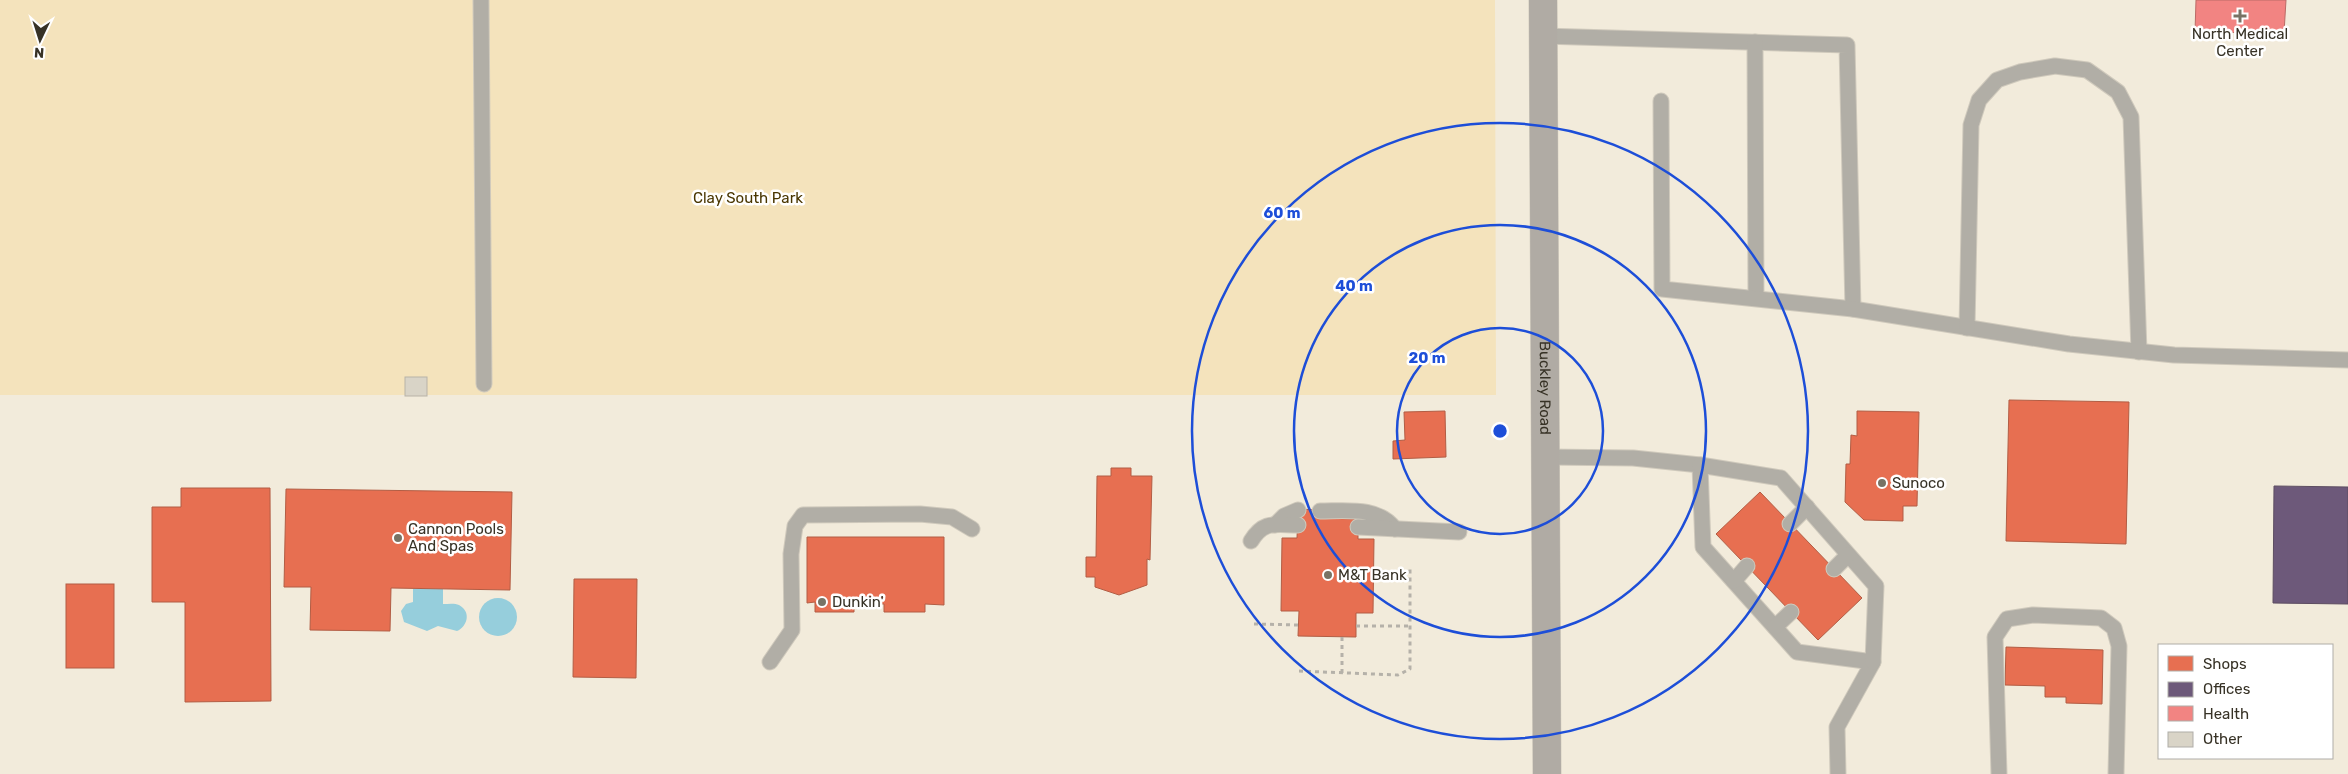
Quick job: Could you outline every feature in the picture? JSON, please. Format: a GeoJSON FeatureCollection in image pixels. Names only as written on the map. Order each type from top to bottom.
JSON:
{"type":"FeatureCollection","features":[{"type":"Feature","properties":{"kind":"street","name":"Buckley Road"},"geometry":{"type":"LineString","coordinates":[[1543,0],[1546,774]]}},
{"type":"Feature","properties":{"kind":"lane"},"geometry":{"type":"LineString","coordinates":[[481,0],[484,384]]}},
{"type":"Feature","properties":{"kind":"lane"},"geometry":{"type":"LineString","coordinates":[[1543,36],[1847,44],[1853,309]]}},
{"type":"Feature","properties":{"kind":"lane"},"geometry":{"type":"LineString","coordinates":[[1755,42],[1756,298]]}},
{"type":"Feature","properties":{"kind":"lane"},"geometry":{"type":"LineString","coordinates":[[1967,328],[1971,125],[1978,100],[1997,80],[2020,72],[2055,66],[2087,70],[2118,92],[2131,117],[2139,352]]}},
{"type":"Feature","properties":{"kind":"lane"},"geometry":{"type":"LineString","coordinates":[[1661,101],[1662,289],[1853,309],[2069,344],[2139,352],[2174,355],[2348,360]]}},
{"type":"Feature","properties":{"kind":"lane"},"geometry":{"type":"LineString","coordinates":[[1546,457],[1633,458],[1700,465],[1782,478],[1876,586],[1873,662],[1838,727],[1838,774]]}},
{"type":"Feature","properties":{"kind":"lane"},"geometry":{"type":"LineString","coordinates":[[1700,465],[1703,547],[1797,652],[1873,662]]}},
{"type":"Feature","properties":{"kind":"lane"},"geometry":{"type":"LineString","coordinates":[[1790,524],[1807,507]]}},
{"type":"Feature","properties":{"kind":"lane"},"geometry":{"type":"LineString","coordinates":[[1320,511],[1364,512],[1381,515],[1390,521],[1395,529]]}},
{"type":"Feature","properties":{"kind":"lane"},"geometry":{"type":"LineString","coordinates":[[770,662],[792,630],[792,554],[795,526],[803,515],[952,517],[972,529]]}},
{"type":"Feature","properties":{"kind":"lane"},"geometry":{"type":"LineString","coordinates":[[1251,541],[1258,530],[1266,525],[1275,525],[1298,518]]}},
{"type":"Feature","properties":{"kind":"lane"},"geometry":{"type":"LineString","coordinates":[[1358,526],[1459,532]]}},
{"type":"Feature","properties":{"kind":"lane"},"geometry":{"type":"LineString","coordinates":[[1834,569],[1848,554]]}},
{"type":"Feature","properties":{"kind":"lane"},"geometry":{"type":"LineString","coordinates":[[1734,581],[1747,566]]}},
{"type":"Feature","properties":{"kind":"lane"},"geometry":{"type":"LineString","coordinates":[[1775,627],[1791,612]]}},
{"type":"Feature","properties":{"kind":"lane"},"geometry":{"type":"LineString","coordinates":[[1999,774],[1995,637],[2007,619],[2033,615],[2101,618],[2114,628],[2118,646],[2116,774]]}},
{"type":"Feature","properties":{"kind":"path"},"geometry":{"type":"LineString","coordinates":[[1299,671],[1398,675],[1410,669],[1410,567]]}},
{"type":"Feature","properties":{"kind":"path"},"geometry":{"type":"LineString","coordinates":[[1254,624],[1299,626]]}},
{"type":"Feature","properties":{"kind":"path"},"geometry":{"type":"LineString","coordinates":[[1356,626],[1410,626]]}},
{"type":"Feature","properties":{"kind":"path"},"geometry":{"type":"LineString","coordinates":[[1342,636],[1342,672]]}},
{"type":"Feature","properties":{"kind":"green space","name":"Clay South Park"},"geometry":{"type":"Polygon","coordinates":[[[0,0],[1495,0],[1496,395],[0,395],[0,0]]]}},
{"type":"Feature","properties":{"kind":"water"},"geometry":{"type":"Polygon","coordinates":[[[413,589],[443,589],[443,604],[457,604],[466,611],[467,619],[463,626],[457,631],[438,626],[427,631],[404,622],[401,611],[406,604],[413,602],[413,589]]]}},
{"type":"Feature","properties":{"kind":"water"},"geometry":{"type":"Polygon","coordinates":[[[498,598],[512,603],[517,617],[512,631],[498,636],[484,631],[479,617],[484,603],[498,598]]]}},
{"type":"Feature","properties":{"kind":"building: Shops"},"geometry":{"type":"Polygon","coordinates":[[[2009,400],[2129,402],[2126,544],[2006,541],[2009,400]]]}},
{"type":"Feature","properties":{"kind":"building: Shops"},"geometry":{"type":"Polygon","coordinates":[[[1445,411],[1446,457],[1393,459],[1393,441],[1405,440],[1404,412],[1445,411]]]}},
{"type":"Feature","properties":{"kind":"building: Shops","name":"Sunoco"},"geometry":{"type":"Polygon","coordinates":[[[1857,411],[1919,412],[1917,506],[1903,506],[1903,521],[1864,520],[1845,502],[1846,464],[1850,464],[1851,435],[1857,436],[1857,411]]]}},
{"type":"Feature","properties":{"kind":"building: Shops"},"geometry":{"type":"Polygon","coordinates":[[[1111,468],[1131,468],[1131,476],[1152,476],[1150,560],[1147,559],[1147,585],[1119,595],[1095,587],[1095,577],[1086,577],[1086,557],[1096,557],[1097,476],[1111,476],[1111,468]]]}},
{"type":"Feature","properties":{"kind":"building: Shops"},"geometry":{"type":"Polygon","coordinates":[[[181,488],[270,488],[271,701],[185,702],[185,602],[152,602],[152,507],[181,507],[181,488]]]}},
{"type":"Feature","properties":{"kind":"building: Shops","name":"Cannon Pools And Spas"},"geometry":{"type":"Polygon","coordinates":[[[286,489],[512,492],[510,590],[391,588],[390,631],[310,630],[311,587],[284,587],[286,489]]]}},
{"type":"Feature","properties":{"kind":"building: Shops"},"geometry":{"type":"Polygon","coordinates":[[[1760,492],[1862,598],[1818,640],[1716,534],[1760,492]]]}},
{"type":"Feature","properties":{"kind":"building: Shops","name":"M&T Bank"},"geometry":{"type":"Polygon","coordinates":[[[1298,509],[1320,510],[1320,518],[1358,519],[1358,539],[1374,539],[1373,613],[1356,613],[1356,637],[1298,636],[1299,611],[1281,611],[1282,538],[1297,538],[1298,509]]]}},
{"type":"Feature","properties":{"kind":"building: Shops"},"geometry":{"type":"Polygon","coordinates":[[[807,537],[944,537],[944,605],[925,604],[925,612],[884,612],[884,604],[854,604],[854,612],[815,612],[815,602],[807,603],[807,537]]]}},
{"type":"Feature","properties":{"kind":"building: Shops"},"geometry":{"type":"Polygon","coordinates":[[[574,579],[637,579],[636,678],[573,677],[574,579]]]}},
{"type":"Feature","properties":{"kind":"building: Shops"},"geometry":{"type":"Polygon","coordinates":[[[66,584],[114,584],[114,668],[66,668],[66,584]]]}},
{"type":"Feature","properties":{"kind":"building: Shops"},"geometry":{"type":"Polygon","coordinates":[[[2006,647],[2103,650],[2102,704],[2066,703],[2066,697],[2045,697],[2045,686],[2005,685],[2006,647]]]}},
{"type":"Feature","properties":{"kind":"building: Offices"},"geometry":{"type":"Polygon","coordinates":[[[2274,486],[2348,487],[2348,604],[2273,603],[2274,486]]]}},
{"type":"Feature","properties":{"kind":"building: Health","name":"North Medical Center"},"geometry":{"type":"Polygon","coordinates":[[[2196,0],[2286,0],[2284,33],[2195,32],[2196,0]]]}},
{"type":"Feature","properties":{"kind":"building: Other"},"geometry":{"type":"Polygon","coordinates":[[[405,377],[427,377],[427,396],[405,396],[405,377]]]}},
{"type":"Feature","properties":{"kind":"place","name":"North Medical Center"},"geometry":{"type":"Point","coordinates":[2240,16]}},
{"type":"Feature","properties":{"kind":"place","name":"Sunoco"},"geometry":{"type":"Point","coordinates":[1882,483]}},
{"type":"Feature","properties":{"kind":"place","name":"Cannon Pools And Spas"},"geometry":{"type":"Point","coordinates":[398,538]}},
{"type":"Feature","properties":{"kind":"place","name":"M&T Bank"},"geometry":{"type":"Point","coordinates":[1328,575]}},
{"type":"Feature","properties":{"kind":"place","name":"Dunkin'"},"geometry":{"type":"Point","coordinates":[822,602]}}]}
